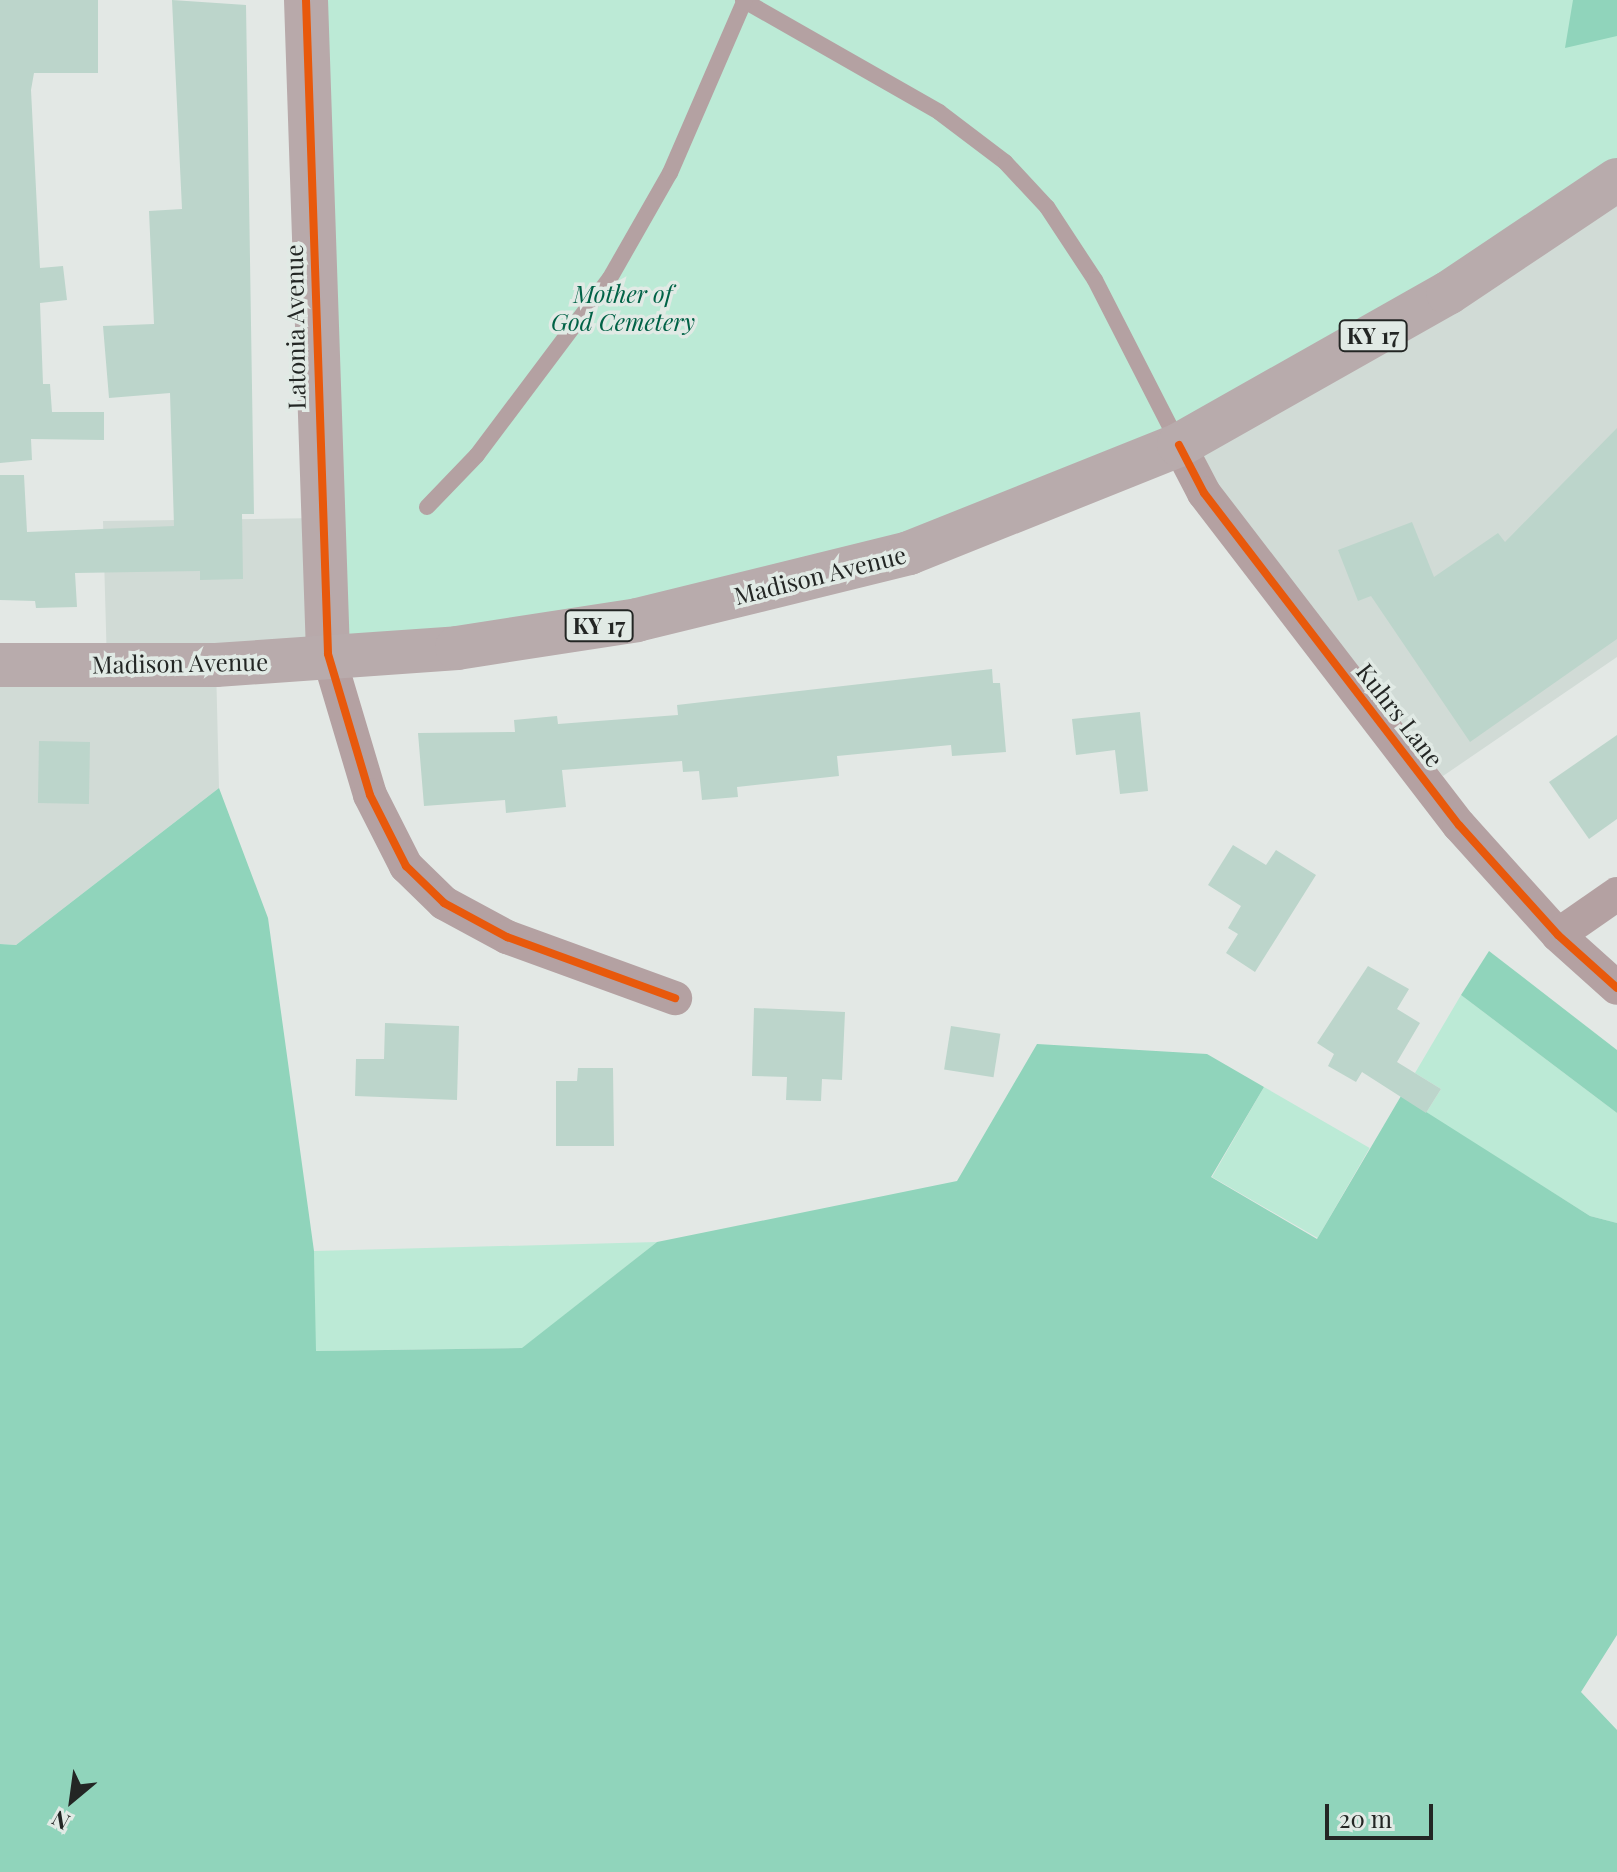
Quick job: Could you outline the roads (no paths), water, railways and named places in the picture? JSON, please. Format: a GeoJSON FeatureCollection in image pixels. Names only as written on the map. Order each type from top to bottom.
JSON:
{"type":"FeatureCollection","features":[{"type":"Feature","properties":{"kind":"main road","name":"Madison Avenue"},"geometry":{"type":"LineString","coordinates":[[0,665],[216,665],[472,645],[637,620],[909,553],[1179,445],[1448,293],[1617,180]]}},
{"type":"Feature","properties":{"kind":"street","name":"Latonia Avenue"},"geometry":{"type":"LineString","coordinates":[[306,0],[328,654]]}},
{"type":"Feature","properties":{"kind":"street","name":"Kuhrs Lane"},"geometry":{"type":"LineString","coordinates":[[1179,445],[1204,493],[1316,643],[1393,732],[1459,825],[1558,935],[1617,988]]}},
{"type":"Feature","properties":{"kind":"street"},"geometry":{"type":"LineString","coordinates":[[328,654],[370,795],[406,866],[444,903],[507,937],[675,998]]}},
{"type":"Feature","properties":{"kind":"street"},"geometry":{"type":"LineString","coordinates":[[1558,935],[1617,894]]}},
{"type":"Feature","properties":{"kind":"lane"},"geometry":{"type":"LineString","coordinates":[[427,507],[477,455],[610,278],[670,173],[744,2],[939,112],[1005,162],[1047,207],[1095,280],[1179,445]]}},
{"type":"Feature","properties":{"kind":"park label","name":"Mother of God Cemetery"},"geometry":{"type":"Point","coordinates":[623,308]}}]}
